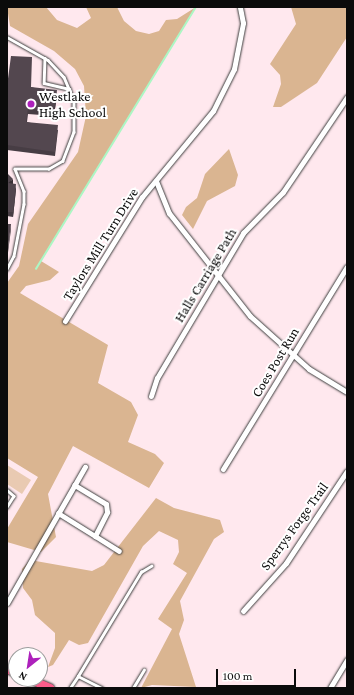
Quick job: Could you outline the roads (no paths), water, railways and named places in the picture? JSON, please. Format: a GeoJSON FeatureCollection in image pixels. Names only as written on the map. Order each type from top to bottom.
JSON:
{"type":"FeatureCollection","features":[{"type":"Feature","properties":{"kind":"street","name":"Taylors Mill Turn Drive"},"geometry":{"type":"LineString","coordinates":[[65,321],[156,181],[212,111],[234,69],[243,23],[240,7]]}},
{"type":"Feature","properties":{"kind":"street","name":"Halls Carriage Path"},"geometry":{"type":"LineString","coordinates":[[151,396],[157,378],[243,232],[283,192],[347,97]]}},
{"type":"Feature","properties":{"kind":"street"},"geometry":{"type":"LineString","coordinates":[[156,181],[169,213],[250,316],[293,356],[347,392]]}},
{"type":"Feature","properties":{"kind":"street","name":"Coes Post Run"},"geometry":{"type":"LineString","coordinates":[[223,469],[347,267]]}},
{"type":"Feature","properties":{"kind":"street"},"geometry":{"type":"LineString","coordinates":[[7,603],[85,467]]}},
{"type":"Feature","properties":{"kind":"street","name":"Sperrys Forge Trail"},"geometry":{"type":"LineString","coordinates":[[243,611],[286,563],[347,471]]}},
{"type":"Feature","properties":{"kind":"street"},"geometry":{"type":"LineString","coordinates":[[74,485],[106,504],[108,512],[95,536]]}},
{"type":"Feature","properties":{"kind":"street"},"geometry":{"type":"LineString","coordinates":[[58,513],[119,551]]}},
{"type":"Feature","properties":{"kind":"street"},"geometry":{"type":"LineString","coordinates":[[330,688],[347,660]]}},
{"type":"Feature","properties":{"kind":"lane"},"geometry":{"type":"LineString","coordinates":[[7,37],[45,58],[64,77],[74,101],[74,132],[63,161],[49,170],[15,169],[24,196],[14,256],[7,270]]}},
{"type":"Feature","properties":{"kind":"lane"},"geometry":{"type":"LineString","coordinates":[[45,58],[44,83],[69,90]]}},
{"type":"Feature","properties":{"kind":"lane"},"geometry":{"type":"LineString","coordinates":[[7,490],[14,496],[7,507]]}},
{"type":"Feature","properties":{"kind":"lane"},"geometry":{"type":"LineString","coordinates":[[70,688],[141,572],[151,566]]}},
{"type":"Feature","properties":{"kind":"lane"},"geometry":{"type":"LineString","coordinates":[[133,688],[144,670]]}},
{"type":"Feature","properties":{"kind":"lane"},"geometry":{"type":"LineString","coordinates":[[78,676],[102,688]]}},
{"type":"Feature","properties":{"kind":"waterway"},"geometry":{"type":"LineString","coordinates":[[36,269],[196,7]]}},
{"type":"Feature","properties":{"kind":"place","name":"Westlake High School"},"geometry":{"type":"Point","coordinates":[31,104]}}]}
